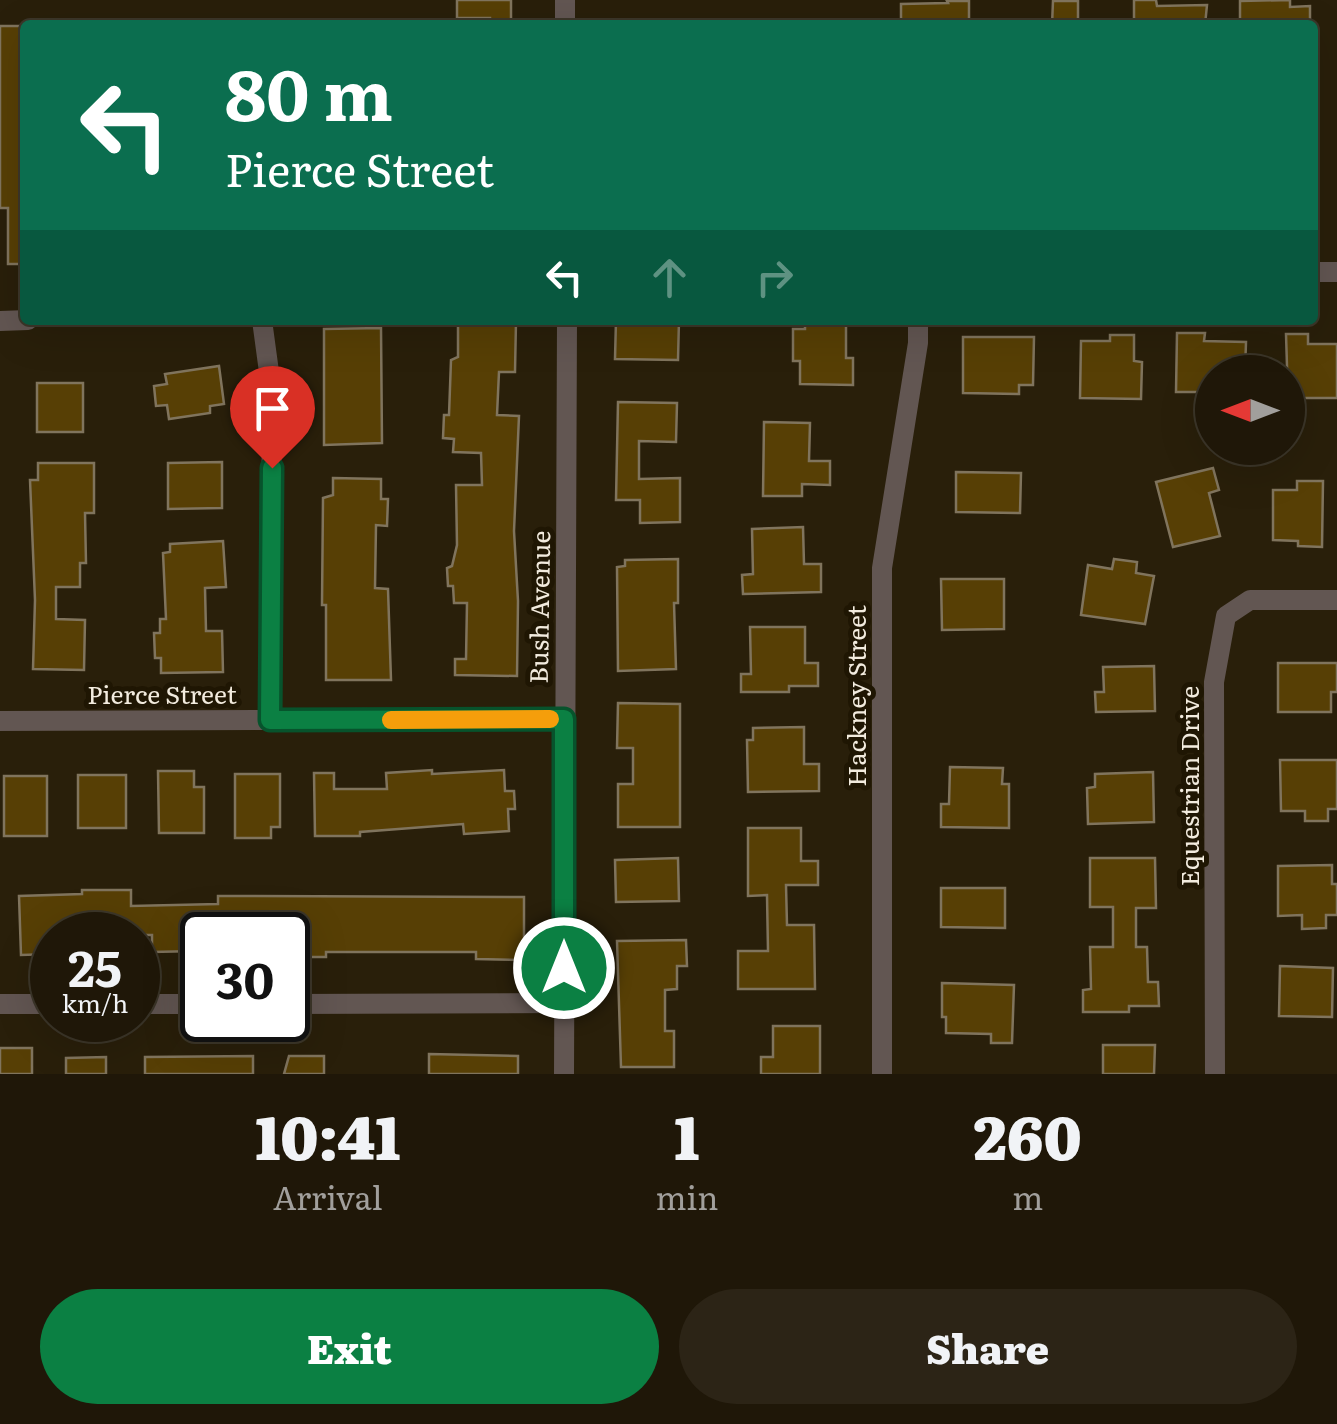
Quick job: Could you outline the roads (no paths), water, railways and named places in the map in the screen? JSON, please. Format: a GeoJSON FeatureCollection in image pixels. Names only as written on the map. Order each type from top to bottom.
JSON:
{"type":"FeatureCollection","features":[{"type":"Feature","properties":{"kind":"street"},"geometry":{"type":"LineString","coordinates":[[263,325],[272,394],[270,720]]}},
{"type":"Feature","properties":{"kind":"street","name":"Bush Avenue"},"geometry":{"type":"LineString","coordinates":[[564,1074],[567,325]]}},
{"type":"Feature","properties":{"kind":"street","name":"Hackney Street"},"geometry":{"type":"LineString","coordinates":[[882,1074],[882,568],[918,325]]}},
{"type":"Feature","properties":{"kind":"street","name":"Equestrian Drive"},"geometry":{"type":"LineString","coordinates":[[1215,1074],[1214,682],[1226,616],[1250,600],[1337,600]]}},
{"type":"Feature","properties":{"kind":"street","name":"Pierce Street"},"geometry":{"type":"LineString","coordinates":[[0,721],[564,719]]}},
{"type":"Feature","properties":{"kind":"street"},"geometry":{"type":"LineString","coordinates":[[310,1004],[564,1003]]}},
{"type":"Feature","properties":{"kind":"street"},"geometry":{"type":"LineString","coordinates":[[0,1004],[30,1004]]}}]}
